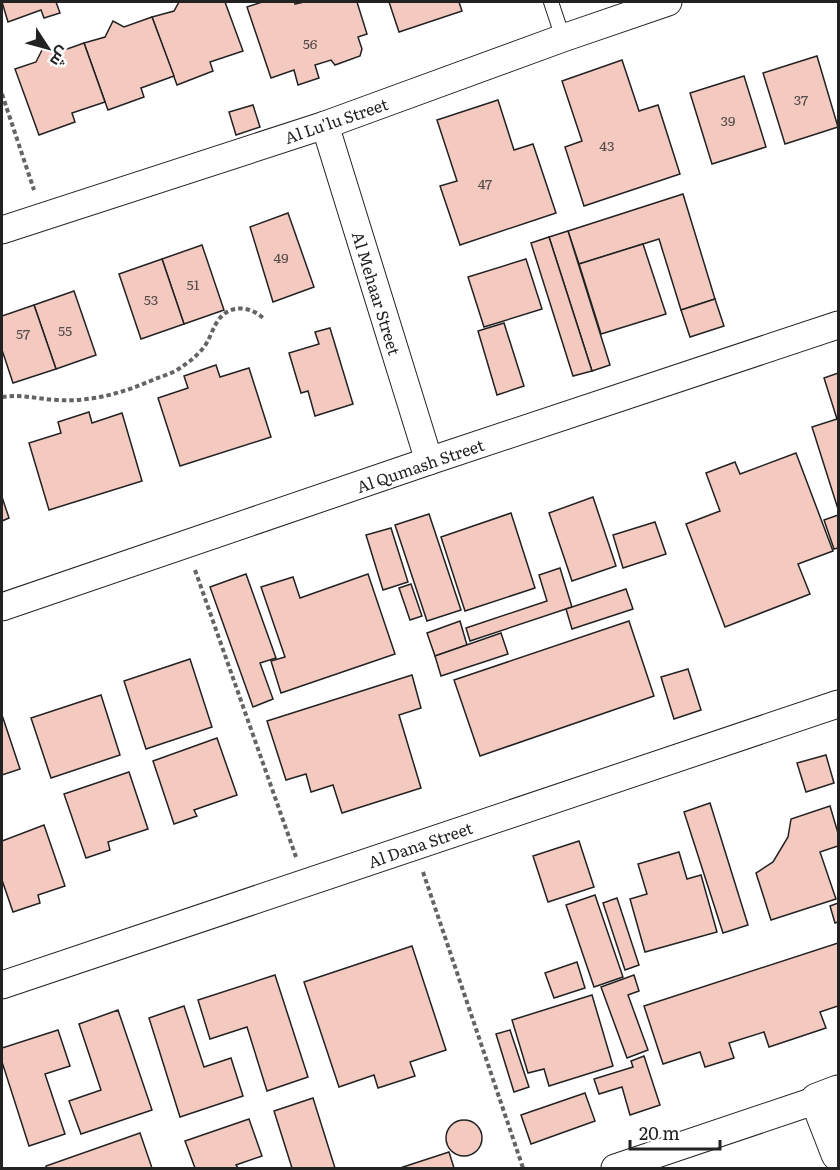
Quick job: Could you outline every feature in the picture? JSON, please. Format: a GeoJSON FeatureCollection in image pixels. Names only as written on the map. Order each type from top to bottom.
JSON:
{"type":"FeatureCollection","features":[{"type":"Feature","properties":{"kind":"street","name":"Al Lu'lu Street"},"geometry":{"type":"LineString","coordinates":[[2,230],[325,125],[668,2]]}},
{"type":"Feature","properties":{"kind":"street","name":"Al Mehaar Street"},"geometry":{"type":"LineString","coordinates":[[325,125],[429,461]]}},
{"type":"Feature","properties":{"kind":"street","name":"Al Qumash Street"},"geometry":{"type":"LineString","coordinates":[[2,607],[429,461],[838,325]]}},
{"type":"Feature","properties":{"kind":"street","name":"Al Dana Street"},"geometry":{"type":"LineString","coordinates":[[2,985],[838,704]]}},
{"type":"Feature","properties":{"kind":"street"},"geometry":{"type":"LineString","coordinates":[[615,1168],[660,1161],[828,1096],[838,1154]]}},
{"type":"Feature","properties":{"kind":"lane"},"geometry":{"type":"LineString","coordinates":[[550,2],[563,38]]}},
{"type":"Feature","properties":{"kind":"path"},"geometry":{"type":"LineString","coordinates":[[2,94],[43,216]]}},
{"type":"Feature","properties":{"kind":"path"},"geometry":{"type":"LineString","coordinates":[[2,397],[17,395],[73,400],[99,398],[125,392],[178,369],[193,359],[204,347],[221,317],[227,312],[243,308],[264,319]]}},
{"type":"Feature","properties":{"kind":"path"},"geometry":{"type":"LineString","coordinates":[[187,544],[306,884]]}},
{"type":"Feature","properties":{"kind":"path"},"geometry":{"type":"LineString","coordinates":[[414,845],[522,1168]]}},
{"type":"Feature","properties":{"kind":"building"},"geometry":{"type":"Polygon","coordinates":[[[2,2],[56,2],[60,13],[44,18],[41,10],[8,22],[2,2]]]}},
{"type":"Feature","properties":{"kind":"building"},"geometry":{"type":"Polygon","coordinates":[[[179,2],[225,2],[243,51],[210,62],[213,71],[177,85],[152,17],[174,11],[179,2]]]}},
{"type":"Feature","properties":{"kind":"building"},"geometry":{"type":"Polygon","coordinates":[[[262,2],[295,2],[295,4],[357,2],[367,34],[358,37],[362,49],[360,56],[335,65],[331,60],[315,65],[319,78],[298,85],[294,70],[271,78],[247,7],[262,2]]]}},
{"type":"Feature","properties":{"kind":"building"},"geometry":{"type":"Polygon","coordinates":[[[389,2],[459,2],[462,11],[399,32],[389,2]]]}},
{"type":"Feature","properties":{"kind":"building"},"geometry":{"type":"Polygon","coordinates":[[[152,17],[174,76],[141,88],[144,97],[108,110],[84,43],[105,37],[113,21],[124,27],[152,17]]]}},
{"type":"Feature","properties":{"kind":"building"},"geometry":{"type":"Polygon","coordinates":[[[84,43],[105,102],[72,113],[75,122],[39,135],[15,69],[36,62],[44,46],[56,53],[84,43]]]}},
{"type":"Feature","properties":{"kind":"building"},"geometry":{"type":"Polygon","coordinates":[[[817,56],[838,127],[785,144],[763,73],[817,56]]]}},
{"type":"Feature","properties":{"kind":"building"},"geometry":{"type":"Polygon","coordinates":[[[622,60],[639,111],[658,105],[680,174],[584,206],[565,147],[582,141],[562,81],[622,60]]]}},
{"type":"Feature","properties":{"kind":"building"},"geometry":{"type":"Polygon","coordinates":[[[744,76],[766,147],[712,164],[690,93],[744,76]]]}},
{"type":"Feature","properties":{"kind":"building"},"geometry":{"type":"Polygon","coordinates":[[[498,100],[514,150],[533,144],[556,213],[460,245],[440,186],[457,181],[437,120],[498,100]]]}},
{"type":"Feature","properties":{"kind":"building"},"geometry":{"type":"Polygon","coordinates":[[[253,105],[260,127],[236,135],[229,112],[253,105]]]}},
{"type":"Feature","properties":{"kind":"building"},"geometry":{"type":"Polygon","coordinates":[[[683,194],[715,299],[681,310],[659,239],[579,264],[568,231],[683,194]]]}},
{"type":"Feature","properties":{"kind":"building"},"geometry":{"type":"Polygon","coordinates":[[[288,213],[314,287],[273,302],[250,227],[288,213]]]}},
{"type":"Feature","properties":{"kind":"building"},"geometry":{"type":"Polygon","coordinates":[[[568,231],[610,365],[592,371],[549,237],[568,231]]]}},
{"type":"Feature","properties":{"kind":"building"},"geometry":{"type":"Polygon","coordinates":[[[549,237],[592,371],[573,376],[531,243],[549,237]]]}},
{"type":"Feature","properties":{"kind":"building"},"geometry":{"type":"Polygon","coordinates":[[[643,244],[666,314],[601,334],[579,264],[643,244]]]}},
{"type":"Feature","properties":{"kind":"building"},"geometry":{"type":"Polygon","coordinates":[[[202,245],[224,310],[184,324],[162,259],[202,245]]]}},
{"type":"Feature","properties":{"kind":"building"},"geometry":{"type":"Polygon","coordinates":[[[162,259],[184,324],[141,339],[119,274],[162,259]]]}},
{"type":"Feature","properties":{"kind":"building"},"geometry":{"type":"Polygon","coordinates":[[[526,259],[542,309],[484,327],[468,277],[526,259]]]}},
{"type":"Feature","properties":{"kind":"building"},"geometry":{"type":"Polygon","coordinates":[[[74,291],[96,355],[56,369],[34,305],[74,291]]]}},
{"type":"Feature","properties":{"kind":"building"},"geometry":{"type":"Polygon","coordinates":[[[715,299],[724,326],[690,337],[681,310],[715,299]]]}},
{"type":"Feature","properties":{"kind":"building"},"geometry":{"type":"Polygon","coordinates":[[[34,305],[56,369],[13,383],[2,350],[2,316],[34,305]]]}},
{"type":"Feature","properties":{"kind":"building"},"geometry":{"type":"Polygon","coordinates":[[[504,323],[524,386],[497,395],[478,331],[504,323]]]}},
{"type":"Feature","properties":{"kind":"building"},"geometry":{"type":"Polygon","coordinates":[[[330,328],[353,404],[315,416],[308,391],[301,393],[289,353],[319,344],[315,332],[330,328]]]}},
{"type":"Feature","properties":{"kind":"building"},"geometry":{"type":"Polygon","coordinates":[[[216,365],[220,377],[249,368],[271,437],[180,466],[158,398],[188,388],[184,376],[216,365]]]}},
{"type":"Feature","properties":{"kind":"building"},"geometry":{"type":"Polygon","coordinates":[[[838,373],[838,509],[812,427],[837,419],[824,378],[838,373]]]}},
{"type":"Feature","properties":{"kind":"building"},"geometry":{"type":"Polygon","coordinates":[[[89,412],[92,423],[122,413],[142,481],[49,510],[29,443],[61,433],[58,422],[89,412]]]}},
{"type":"Feature","properties":{"kind":"building"},"geometry":{"type":"Polygon","coordinates":[[[796,453],[833,551],[798,564],[810,594],[725,627],[686,524],[720,511],[706,473],[735,462],[740,474],[796,453]]]}},
{"type":"Feature","properties":{"kind":"building"},"geometry":{"type":"Polygon","coordinates":[[[2,497],[9,518],[2,521],[2,497]]]}},
{"type":"Feature","properties":{"kind":"building"},"geometry":{"type":"Polygon","coordinates":[[[593,497],[616,566],[572,581],[549,513],[593,497]]]}},
{"type":"Feature","properties":{"kind":"building"},"geometry":{"type":"Polygon","coordinates":[[[511,513],[535,588],[465,611],[441,537],[511,513]]]}},
{"type":"Feature","properties":{"kind":"building"},"geometry":{"type":"Polygon","coordinates":[[[429,514],[461,610],[427,621],[395,525],[429,514]]]}},
{"type":"Feature","properties":{"kind":"building"},"geometry":{"type":"Polygon","coordinates":[[[838,515],[838,548],[834,549],[824,520],[838,515]]]}},
{"type":"Feature","properties":{"kind":"building"},"geometry":{"type":"Polygon","coordinates":[[[655,522],[666,554],[623,568],[613,535],[655,522]]]}},
{"type":"Feature","properties":{"kind":"building"},"geometry":{"type":"Polygon","coordinates":[[[391,528],[408,582],[383,590],[366,535],[391,528]]]}},
{"type":"Feature","properties":{"kind":"building"},"geometry":{"type":"Polygon","coordinates":[[[560,568],[572,607],[470,641],[466,628],[547,601],[539,575],[560,568]]]}},
{"type":"Feature","properties":{"kind":"building"},"geometry":{"type":"Polygon","coordinates":[[[246,574],[276,658],[260,663],[273,699],[253,707],[210,587],[246,574]]]}},
{"type":"Feature","properties":{"kind":"building"},"geometry":{"type":"Polygon","coordinates":[[[368,574],[395,654],[281,693],[271,661],[285,657],[261,587],[293,577],[300,598],[368,574]]]}},
{"type":"Feature","properties":{"kind":"building"},"geometry":{"type":"Polygon","coordinates":[[[411,584],[422,616],[410,620],[399,588],[411,584]]]}},
{"type":"Feature","properties":{"kind":"building"},"geometry":{"type":"Polygon","coordinates":[[[626,589],[633,609],[572,629],[566,609],[626,589]]]}},
{"type":"Feature","properties":{"kind":"building"},"geometry":{"type":"Polygon","coordinates":[[[460,621],[467,645],[435,656],[427,633],[460,621]]]}},
{"type":"Feature","properties":{"kind":"building"},"geometry":{"type":"Polygon","coordinates":[[[629,621],[654,696],[480,756],[454,680],[629,621]]]}},
{"type":"Feature","properties":{"kind":"building"},"geometry":{"type":"Polygon","coordinates":[[[501,633],[508,654],[441,676],[435,656],[501,633]]]}},
{"type":"Feature","properties":{"kind":"building"},"geometry":{"type":"Polygon","coordinates":[[[190,659],[212,727],[146,749],[124,681],[190,659]]]}},
{"type":"Feature","properties":{"kind":"building"},"geometry":{"type":"Polygon","coordinates":[[[688,669],[701,710],[674,719],[661,677],[688,669]]]}},
{"type":"Feature","properties":{"kind":"building"},"geometry":{"type":"Polygon","coordinates":[[[412,675],[421,708],[399,715],[421,788],[342,813],[333,785],[311,792],[306,774],[286,780],[267,721],[412,675]]]}},
{"type":"Feature","properties":{"kind":"building"},"geometry":{"type":"Polygon","coordinates":[[[101,695],[120,755],[51,778],[31,718],[101,695]]]}},
{"type":"Feature","properties":{"kind":"building"},"geometry":{"type":"Polygon","coordinates":[[[2,715],[20,769],[2,775],[2,715]]]}},
{"type":"Feature","properties":{"kind":"building"},"geometry":{"type":"Polygon","coordinates":[[[217,738],[237,795],[194,810],[197,816],[174,824],[153,761],[217,738]]]}},
{"type":"Feature","properties":{"kind":"building"},"geometry":{"type":"Polygon","coordinates":[[[826,755],[834,783],[806,792],[797,763],[826,755]]]}},
{"type":"Feature","properties":{"kind":"building"},"geometry":{"type":"Polygon","coordinates":[[[129,772],[148,829],[108,842],[110,850],[86,858],[64,794],[129,772]]]}},
{"type":"Feature","properties":{"kind":"building"},"geometry":{"type":"Polygon","coordinates":[[[710,803],[748,925],[723,933],[684,812],[710,803]]]}},
{"type":"Feature","properties":{"kind":"building"},"geometry":{"type":"Polygon","coordinates":[[[830,806],[838,833],[838,846],[820,852],[836,899],[771,920],[756,873],[773,862],[788,837],[791,819],[830,806]]]}},
{"type":"Feature","properties":{"kind":"building"},"geometry":{"type":"Polygon","coordinates":[[[44,825],[65,886],[38,895],[40,903],[13,912],[2,880],[2,841],[44,825]]]}},
{"type":"Feature","properties":{"kind":"building"},"geometry":{"type":"Polygon","coordinates":[[[579,841],[594,887],[548,902],[533,856],[579,841]]]}},
{"type":"Feature","properties":{"kind":"building"},"geometry":{"type":"Polygon","coordinates":[[[679,852],[687,879],[701,875],[717,932],[645,952],[630,899],[647,894],[638,864],[679,852]]]}},
{"type":"Feature","properties":{"kind":"building"},"geometry":{"type":"Polygon","coordinates":[[[595,895],[623,977],[594,987],[566,905],[595,895]]]}},
{"type":"Feature","properties":{"kind":"building"},"geometry":{"type":"Polygon","coordinates":[[[617,898],[639,965],[625,970],[603,903],[617,898]]]}},
{"type":"Feature","properties":{"kind":"building"},"geometry":{"type":"Polygon","coordinates":[[[838,903],[838,922],[835,923],[830,906],[838,903]]]}},
{"type":"Feature","properties":{"kind":"building"},"geometry":{"type":"Polygon","coordinates":[[[838,943],[838,1006],[820,1012],[826,1028],[769,1047],[764,1032],[729,1043],[734,1058],[705,1067],[700,1052],[663,1064],[644,1006],[838,943]]]}},
{"type":"Feature","properties":{"kind":"building"},"geometry":{"type":"Polygon","coordinates":[[[412,946],[446,1050],[410,1062],[415,1076],[378,1088],[374,1075],[339,1087],[304,982],[412,946]]]}},
{"type":"Feature","properties":{"kind":"building"},"geometry":{"type":"Polygon","coordinates":[[[577,962],[585,988],[554,998],[545,973],[577,962]]]}},
{"type":"Feature","properties":{"kind":"building"},"geometry":{"type":"Polygon","coordinates":[[[275,975],[308,1077],[267,1091],[247,1027],[210,1039],[198,1000],[275,975]]]}},
{"type":"Feature","properties":{"kind":"building"},"geometry":{"type":"Polygon","coordinates":[[[634,975],[639,991],[628,995],[648,1050],[627,1058],[601,987],[634,975]]]}},
{"type":"Feature","properties":{"kind":"building"},"geometry":{"type":"Polygon","coordinates":[[[592,995],[613,1066],[549,1086],[544,1069],[528,1073],[512,1020],[592,995]]]}},
{"type":"Feature","properties":{"kind":"building"},"geometry":{"type":"Polygon","coordinates":[[[184,1006],[204,1067],[231,1058],[243,1096],[180,1117],[149,1018],[184,1006]]]}},
{"type":"Feature","properties":{"kind":"building"},"geometry":{"type":"Polygon","coordinates":[[[118,1010],[152,1110],[81,1134],[69,1101],[101,1090],[79,1024],[118,1010]]]}},
{"type":"Feature","properties":{"kind":"building"},"geometry":{"type":"Polygon","coordinates":[[[58,1030],[70,1066],[45,1074],[65,1134],[29,1146],[2,1062],[2,1048],[58,1030]]]}},
{"type":"Feature","properties":{"kind":"building"},"geometry":{"type":"Polygon","coordinates":[[[510,1030],[529,1087],[514,1092],[496,1034],[510,1030]]]}},
{"type":"Feature","properties":{"kind":"building"},"geometry":{"type":"Polygon","coordinates":[[[644,1056],[660,1105],[630,1115],[622,1087],[599,1094],[594,1079],[633,1067],[631,1061],[644,1056]]]}},
{"type":"Feature","properties":{"kind":"building"},"geometry":{"type":"Polygon","coordinates":[[[585,1093],[595,1121],[531,1144],[521,1115],[585,1093]]]}},
{"type":"Feature","properties":{"kind":"building"},"geometry":{"type":"Polygon","coordinates":[[[313,1098],[335,1168],[292,1168],[274,1111],[313,1098]]]}},
{"type":"Feature","properties":{"kind":"building"},"geometry":{"type":"Polygon","coordinates":[[[249,1119],[262,1156],[236,1165],[238,1168],[195,1168],[185,1141],[249,1119]]]}},
{"type":"Feature","properties":{"kind":"building"},"geometry":{"type":"Polygon","coordinates":[[[464,1120],[477,1125],[482,1138],[477,1151],[464,1156],[451,1151],[446,1138],[451,1125],[464,1120]]]}},
{"type":"Feature","properties":{"kind":"building"},"geometry":{"type":"Polygon","coordinates":[[[140,1133],[152,1168],[46,1168],[46,1166],[140,1133]]]}},
{"type":"Feature","properties":{"kind":"building"},"geometry":{"type":"Polygon","coordinates":[[[449,1152],[454,1168],[400,1168],[449,1152]]]}}]}
